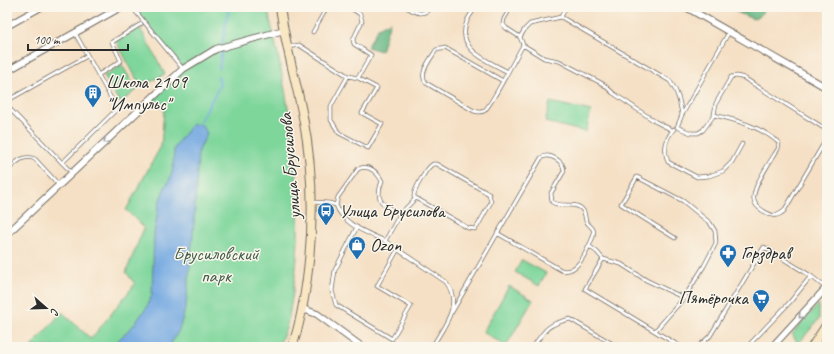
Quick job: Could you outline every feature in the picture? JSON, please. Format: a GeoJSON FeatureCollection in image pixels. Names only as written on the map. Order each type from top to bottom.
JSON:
{"type":"FeatureCollection","features":[{"type":"Feature","properties":{"kind":"street"},"geometry":{"type":"LineString","coordinates":[[7,26],[41,7]]}},
{"type":"Feature","properties":{"kind":"street"},"geometry":{"type":"LineString","coordinates":[[7,71],[121,7]]}},
{"type":"Feature","properties":{"kind":"street","name":"улица Брусилова"},"geometry":{"type":"LineString","coordinates":[[280,7],[304,118],[312,176],[311,247],[303,309],[292,347]]}},
{"type":"Feature","properties":{"kind":"street"},"geometry":{"type":"LineString","coordinates":[[686,7],[827,88]]}},
{"type":"Feature","properties":{"kind":"street"},"geometry":{"type":"LineString","coordinates":[[7,234],[183,69],[216,49],[284,30]]}},
{"type":"Feature","properties":{"kind":"street"},"geometry":{"type":"LineString","coordinates":[[772,347],[827,287]]}},
{"type":"Feature","properties":{"kind":"street"},"geometry":{"type":"LineString","coordinates":[[303,309],[317,314],[362,347]]}},
{"type":"Feature","properties":{"kind":"street"},"geometry":{"type":"LineString","coordinates":[[813,347],[827,324]]}},
{"type":"Feature","properties":{"kind":"street"},"geometry":{"type":"LineString","coordinates":[[813,347],[827,333]]}},
{"type":"Feature","properties":{"kind":"lane"},"geometry":{"type":"LineString","coordinates":[[132,7],[183,69]]}},
{"type":"Feature","properties":{"kind":"lane"},"geometry":{"type":"LineString","coordinates":[[313,32],[327,7]]}},
{"type":"Feature","properties":{"kind":"lane"},"geometry":{"type":"LineString","coordinates":[[349,7],[360,14],[362,21],[353,40],[354,44],[371,55],[358,78]]}},
{"type":"Feature","properties":{"kind":"lane"},"geometry":{"type":"LineString","coordinates":[[406,7],[422,14],[427,12],[432,7]]}},
{"type":"Feature","properties":{"kind":"lane"},"geometry":{"type":"LineString","coordinates":[[476,7],[467,21],[465,28],[467,44],[471,50],[508,72]]}},
{"type":"Feature","properties":{"kind":"lane"},"geometry":{"type":"LineString","coordinates":[[510,7],[503,24],[506,28],[520,37],[523,45],[544,58],[559,61],[602,84],[656,122],[672,130]]}},
{"type":"Feature","properties":{"kind":"lane"},"geometry":{"type":"LineString","coordinates":[[561,17],[566,7]]}},
{"type":"Feature","properties":{"kind":"lane"},"geometry":{"type":"LineString","coordinates":[[520,37],[530,24],[561,17],[670,81],[677,90],[682,115]]}},
{"type":"Feature","properties":{"kind":"lane"},"geometry":{"type":"LineString","coordinates":[[98,74],[121,61],[112,42],[141,24]]}},
{"type":"Feature","properties":{"kind":"lane"},"geometry":{"type":"LineString","coordinates":[[730,32],[682,115],[677,127],[672,130],[666,141],[664,149],[668,162],[697,177],[709,176],[723,171],[732,162],[742,144]]}},
{"type":"Feature","properties":{"kind":"lane"},"geometry":{"type":"LineString","coordinates":[[62,163],[117,109],[75,33]]}},
{"type":"Feature","properties":{"kind":"lane"},"geometry":{"type":"LineString","coordinates":[[288,47],[299,45],[348,76],[358,78],[377,88],[362,113],[382,124],[368,148],[339,133],[331,120],[331,106],[348,76]]}},
{"type":"Feature","properties":{"kind":"lane"},"geometry":{"type":"LineString","coordinates":[[502,81],[444,48],[436,50],[423,75],[426,83],[478,112],[481,112],[486,109],[523,45]]}},
{"type":"Feature","properties":{"kind":"lane"},"geometry":{"type":"LineString","coordinates":[[72,174],[10,109],[8,105],[12,98],[87,56]]}},
{"type":"Feature","properties":{"kind":"lane"},"geometry":{"type":"LineString","coordinates":[[677,127],[690,134],[698,133],[703,130],[714,115],[716,103],[731,76],[737,76],[744,78],[827,130]]}},
{"type":"Feature","properties":{"kind":"lane"},"geometry":{"type":"LineString","coordinates":[[714,115],[754,128],[779,143],[778,149],[758,184],[754,198],[754,203],[759,208],[768,214],[775,216],[784,211],[827,138]]}},
{"type":"Feature","properties":{"kind":"lane"},"geometry":{"type":"LineString","coordinates":[[432,347],[541,158],[547,155],[560,162],[564,168],[564,171],[551,193],[550,199],[554,204],[561,206],[574,206],[583,210],[586,221],[592,226],[594,231],[589,246],[575,268],[564,271],[498,233]]}},
{"type":"Feature","properties":{"kind":"lane"},"geometry":{"type":"LineString","coordinates":[[7,171],[17,161],[29,157],[34,159],[59,185]]}},
{"type":"Feature","properties":{"kind":"lane"},"geometry":{"type":"LineString","coordinates":[[435,163],[488,192],[491,202],[477,227],[473,229],[468,228],[415,199],[414,193],[421,180],[430,165],[435,163]]}},
{"type":"Feature","properties":{"kind":"lane"},"geometry":{"type":"LineString","coordinates":[[400,214],[385,206],[379,198],[379,190],[382,181],[378,174],[363,166],[358,168],[338,197],[336,205],[338,213],[357,227],[386,241],[446,282],[452,294],[452,312]]}},
{"type":"Feature","properties":{"kind":"lane"},"geometry":{"type":"LineString","coordinates":[[655,331],[684,298],[704,266],[716,243],[715,231],[710,223],[683,201],[637,176],[621,204],[675,238]]}},
{"type":"Feature","properties":{"kind":"lane"},"geometry":{"type":"LineString","coordinates":[[386,241],[400,214],[415,199]]}},
{"type":"Feature","properties":{"kind":"lane"},"geometry":{"type":"LineString","coordinates":[[312,202],[336,205]]}},
{"type":"Feature","properties":{"kind":"lane"},"geometry":{"type":"LineString","coordinates":[[827,209],[825,214],[827,216]]}},
{"type":"Feature","properties":{"kind":"lane"},"geometry":{"type":"LineString","coordinates":[[357,227],[335,270],[332,291],[336,305],[392,339],[410,306],[377,286],[398,249]]}},
{"type":"Feature","properties":{"kind":"lane"},"geometry":{"type":"LineString","coordinates":[[589,246],[603,259],[621,264],[646,280],[684,298]]}},
{"type":"Feature","properties":{"kind":"lane"},"geometry":{"type":"LineString","coordinates":[[695,347],[698,347],[710,336],[764,247],[827,287]]}},
{"type":"Feature","properties":{"kind":"lane"},"geometry":{"type":"LineString","coordinates":[[603,259],[585,289],[681,347]]}},
{"type":"Feature","properties":{"kind":"lane"},"geometry":{"type":"LineString","coordinates":[[747,347],[790,302],[811,276]]}},
{"type":"Feature","properties":{"kind":"lane"},"geometry":{"type":"LineString","coordinates":[[533,347],[544,330],[556,322],[570,319],[618,347]]}},
{"type":"Feature","properties":{"kind":"lane"},"geometry":{"type":"LineString","coordinates":[[719,345],[724,347]]}},
{"type":"Feature","properties":{"kind":"green space","name":"Брусиловский парк"},"geometry":{"type":"Polygon","coordinates":[[[134,7],[267,7],[289,113],[297,184],[297,256],[293,292],[287,325],[278,347],[31,347],[62,312],[91,339],[135,284],[126,272],[144,228],[126,210],[161,146],[164,110],[153,99],[184,69],[134,7]]]}},
{"type":"Feature","properties":{"kind":"green space"},"geometry":{"type":"Polygon","coordinates":[[[726,7],[765,7],[760,16],[754,19],[726,7]]]}},
{"type":"Feature","properties":{"kind":"green space"},"geometry":{"type":"Polygon","coordinates":[[[390,22],[381,51],[367,47],[378,28],[390,22]]]}},
{"type":"Feature","properties":{"kind":"green space"},"geometry":{"type":"Polygon","coordinates":[[[140,28],[165,74],[141,87],[116,41],[140,28]]]}},
{"type":"Feature","properties":{"kind":"green space"},"geometry":{"type":"Polygon","coordinates":[[[122,65],[137,90],[120,103],[104,76],[122,65]]]}},
{"type":"Feature","properties":{"kind":"green space"},"geometry":{"type":"Polygon","coordinates":[[[550,102],[591,111],[586,132],[545,122],[550,102]]]}},
{"type":"Feature","properties":{"kind":"green space"},"geometry":{"type":"Polygon","coordinates":[[[522,260],[546,273],[539,286],[515,272],[522,260]]]}},
{"type":"Feature","properties":{"kind":"green space"},"geometry":{"type":"Polygon","coordinates":[[[509,286],[533,300],[506,346],[483,332],[509,286]]]}},
{"type":"Feature","properties":{"kind":"green space"},"geometry":{"type":"Polygon","coordinates":[[[819,304],[819,319],[798,344],[792,334],[819,304]]]}},
{"type":"Feature","properties":{"kind":"water"},"geometry":{"type":"Polygon","coordinates":[[[192,124],[202,125],[207,133],[198,153],[194,223],[186,306],[179,330],[169,347],[111,347],[133,326],[147,307],[152,294],[154,234],[159,203],[164,189],[170,179],[173,168],[174,149],[192,124]]]}},
{"type":"Feature","properties":{"kind":"waterway"},"geometry":{"type":"LineString","coordinates":[[222,45],[229,7]]}},
{"type":"Feature","properties":{"kind":"waterway"},"geometry":{"type":"LineString","coordinates":[[219,69],[222,50]]}},
{"type":"Feature","properties":{"kind":"waterway"},"geometry":{"type":"LineString","coordinates":[[197,127],[220,85],[218,76]]}},
{"type":"Feature","properties":{"kind":"place","name":"Школа 2109 \"Импульс\""},"geometry":{"type":"Point","coordinates":[93,108]}},
{"type":"Feature","properties":{"kind":"place","name":"Улица Брусилова"},"geometry":{"type":"Point","coordinates":[326,226]}},
{"type":"Feature","properties":{"kind":"place","name":"Ozon"},"geometry":{"type":"Point","coordinates":[357,260]}},
{"type":"Feature","properties":{"kind":"place","name":"Горздрав"},"geometry":{"type":"Point","coordinates":[728,268]}},
{"type":"Feature","properties":{"kind":"place","name":"Пятёрочка"},"geometry":{"type":"Point","coordinates":[761,313]}}]}
